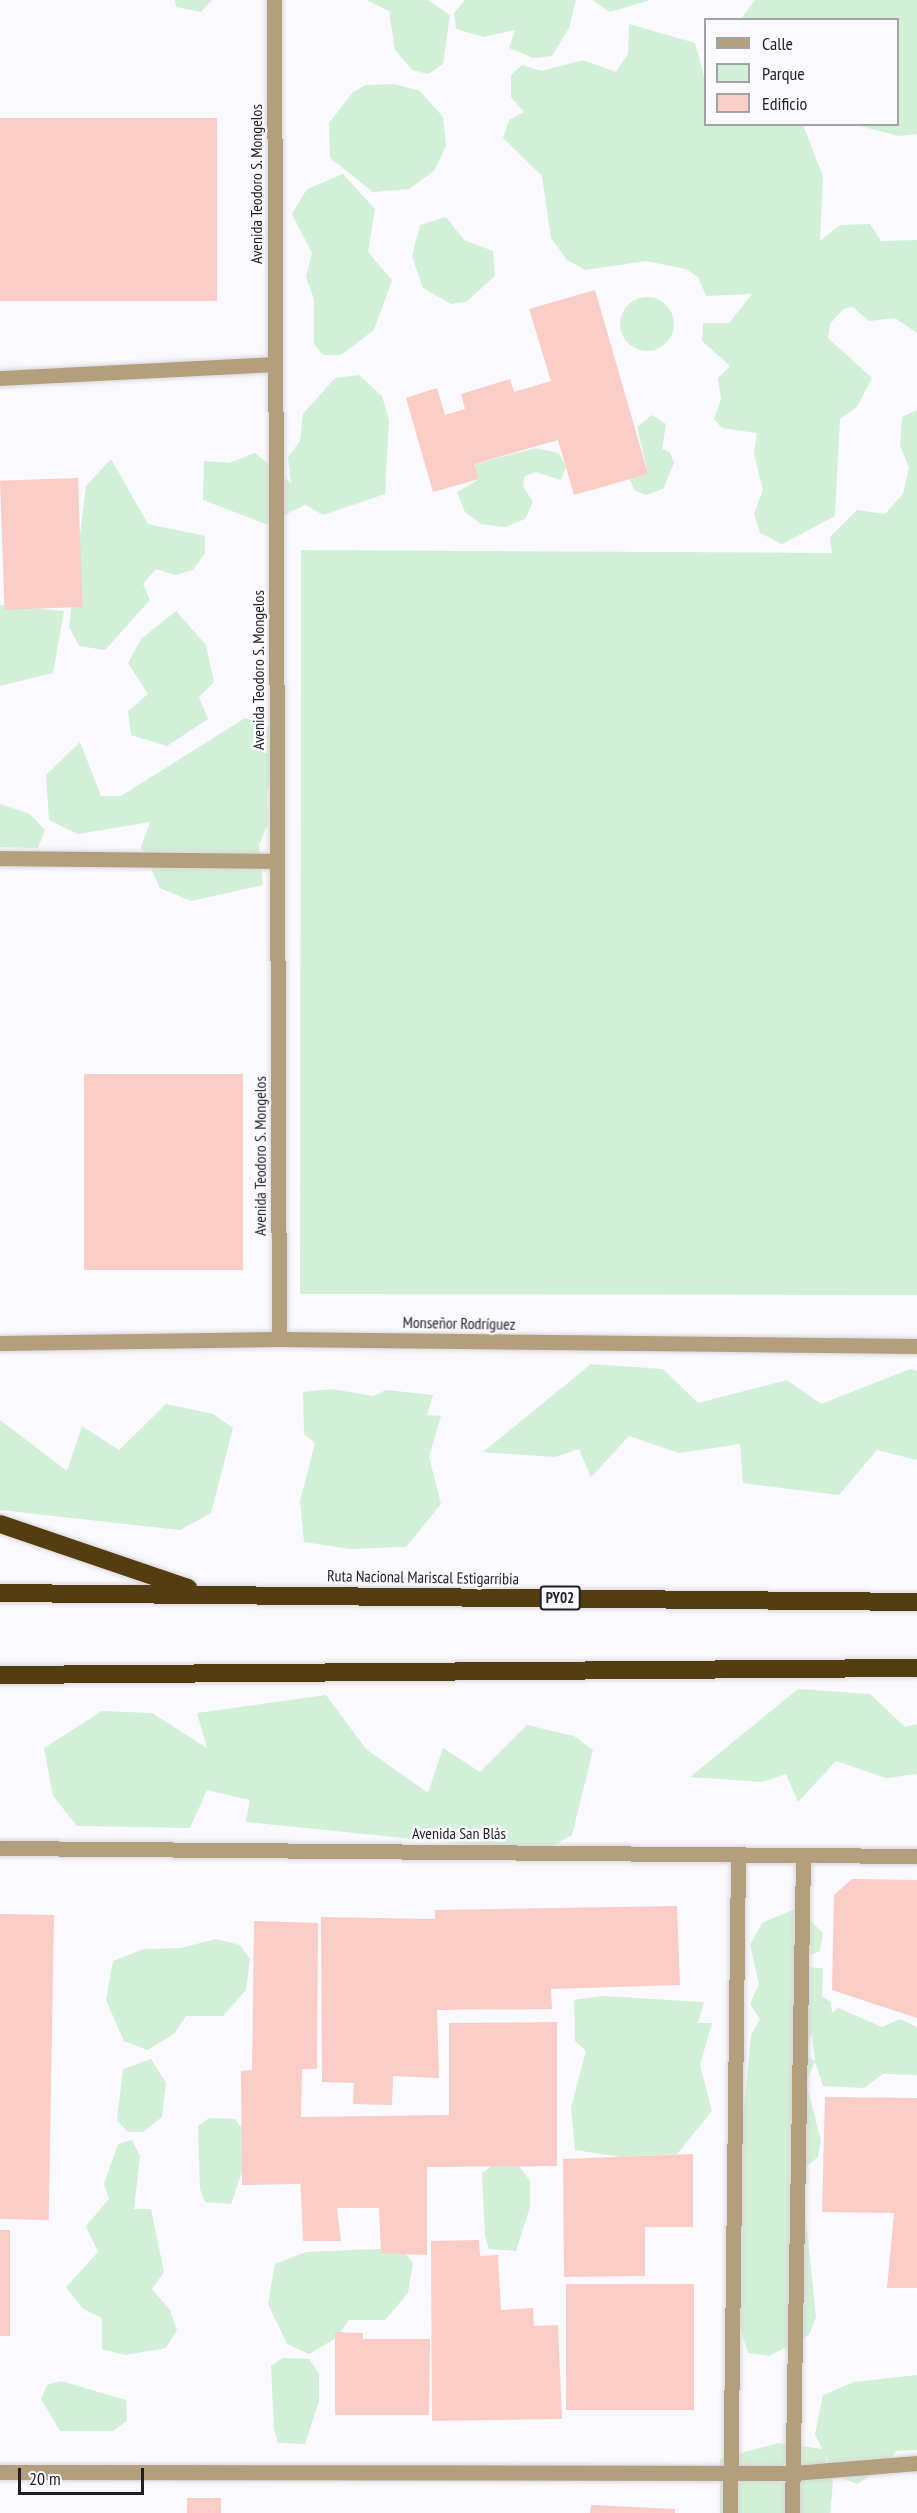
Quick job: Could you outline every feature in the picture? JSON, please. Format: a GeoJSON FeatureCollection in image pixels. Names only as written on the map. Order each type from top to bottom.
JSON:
{"type":"FeatureCollection","features":[{"type":"Feature","properties":{"kind":"highway"},"geometry":{"type":"LineString","coordinates":[[0,1524],[204,1594]]}},
{"type":"Feature","properties":{"kind":"highway","name":"Ruta Nacional Mariscal Estigarribia"},"geometry":{"type":"LineString","coordinates":[[0,1593],[917,1602]]}},
{"type":"Feature","properties":{"kind":"highway"},"geometry":{"type":"LineString","coordinates":[[0,1675],[917,1668]]}},
{"type":"Feature","properties":{"kind":"street","name":"Avenida Teodoro S. Mongelos"},"geometry":{"type":"LineString","coordinates":[[274,0],[279,1340]]}},
{"type":"Feature","properties":{"kind":"street"},"geometry":{"type":"LineString","coordinates":[[0,378],[274,364]]}},
{"type":"Feature","properties":{"kind":"street"},"geometry":{"type":"LineString","coordinates":[[0,858],[277,861]]}},
{"type":"Feature","properties":{"kind":"street","name":"Monseñor Rodríguez"},"geometry":{"type":"LineString","coordinates":[[0,1344],[279,1340],[917,1346]]}},
{"type":"Feature","properties":{"kind":"street","name":"Avenida San Blás"},"geometry":{"type":"LineString","coordinates":[[0,1848],[917,1856]]}},
{"type":"Feature","properties":{"kind":"street"},"geometry":{"type":"LineString","coordinates":[[730,2513],[738,1854]]}},
{"type":"Feature","properties":{"kind":"street"},"geometry":{"type":"LineString","coordinates":[[792,2513],[803,1855]]}},
{"type":"Feature","properties":{"kind":"street"},"geometry":{"type":"LineString","coordinates":[[0,2472],[793,2473],[917,2463]]}},
{"type":"Feature","properties":{"kind":"green space"},"geometry":{"type":"Polygon","coordinates":[[[175,0],[212,0],[201,12],[176,7],[175,0]]]}},
{"type":"Feature","properties":{"kind":"green space"},"geometry":{"type":"Polygon","coordinates":[[[366,0],[428,0],[450,15],[443,64],[428,74],[412,70],[395,50],[389,11],[366,0]]]}},
{"type":"Feature","properties":{"kind":"green space"},"geometry":{"type":"Polygon","coordinates":[[[465,0],[576,0],[569,28],[552,56],[533,58],[509,48],[515,30],[483,37],[456,29],[454,13],[465,0]]]}},
{"type":"Feature","properties":{"kind":"green space"},"geometry":{"type":"Polygon","coordinates":[[[592,0],[650,0],[610,12],[592,0]]]}},
{"type":"Feature","properties":{"kind":"green space"},"geometry":{"type":"Polygon","coordinates":[[[755,0],[917,0],[917,134],[898,136],[861,126],[899,126],[899,18],[742,18],[755,0]]]}},
{"type":"Feature","properties":{"kind":"green space"},"geometry":{"type":"Polygon","coordinates":[[[629,24],[695,43],[704,76],[704,126],[803,126],[823,176],[820,241],[840,225],[870,224],[881,241],[917,240],[917,333],[895,318],[869,321],[853,307],[843,309],[830,324],[828,338],[872,378],[857,407],[840,419],[835,516],[782,544],[760,533],[754,514],[763,490],[754,454],[757,433],[722,428],[714,419],[721,399],[718,378],[730,366],[702,341],[703,323],[729,323],[752,294],[706,296],[698,277],[686,269],[646,261],[585,270],[567,260],[551,238],[542,176],[503,138],[509,120],[524,112],[511,97],[511,75],[522,65],[542,71],[583,60],[616,72],[628,54],[629,24]]]}},
{"type":"Feature","properties":{"kind":"green space"},"geometry":{"type":"Polygon","coordinates":[[[394,84],[420,91],[443,117],[446,146],[434,171],[409,189],[373,192],[330,158],[329,123],[353,92],[366,85],[394,84]]]}},
{"type":"Feature","properties":{"kind":"green space"},"geometry":{"type":"Polygon","coordinates":[[[343,174],[375,209],[368,252],[392,280],[374,330],[341,355],[323,355],[314,344],[314,299],[306,277],[312,253],[292,214],[307,189],[343,174]]]}},
{"type":"Feature","properties":{"kind":"green space"},"geometry":{"type":"Polygon","coordinates":[[[446,217],[464,240],[493,251],[495,276],[466,302],[451,304],[423,288],[412,256],[420,225],[446,217]]]}},
{"type":"Feature","properties":{"kind":"green space"},"geometry":{"type":"Polygon","coordinates":[[[647,297],[657,299],[666,305],[672,314],[674,324],[672,334],[666,343],[657,349],[647,351],[637,349],[628,343],[622,334],[620,324],[622,314],[628,305],[637,299],[647,297]]]}},
{"type":"Feature","properties":{"kind":"green space"},"geometry":{"type":"Polygon","coordinates":[[[359,375],[382,396],[389,420],[385,494],[323,515],[305,505],[266,524],[203,500],[204,461],[229,463],[255,453],[291,483],[288,457],[300,441],[303,414],[335,378],[359,375]]]}},
{"type":"Feature","properties":{"kind":"green space"},"geometry":{"type":"Polygon","coordinates":[[[917,410],[917,1295],[300,1294],[301,550],[832,553],[830,537],[857,510],[885,514],[903,494],[909,468],[900,445],[902,417],[917,410]]]}},
{"type":"Feature","properties":{"kind":"green space"},"geometry":{"type":"Polygon","coordinates":[[[652,415],[666,424],[662,449],[670,452],[674,463],[663,489],[646,495],[634,490],[630,479],[648,474],[637,427],[652,415]]]}},
{"type":"Feature","properties":{"kind":"green space"},"geometry":{"type":"Polygon","coordinates":[[[536,448],[559,453],[566,467],[561,480],[536,472],[525,476],[523,486],[533,502],[525,519],[505,527],[481,524],[465,512],[457,492],[479,479],[474,464],[536,448]]]}},
{"type":"Feature","properties":{"kind":"green space"},"geometry":{"type":"Polygon","coordinates":[[[111,459],[148,524],[205,536],[205,553],[193,570],[175,575],[156,569],[143,584],[150,600],[105,650],[79,646],[69,627],[86,486],[111,459]]]}},
{"type":"Feature","properties":{"kind":"green space"},"geometry":{"type":"Polygon","coordinates":[[[0,605],[64,611],[53,673],[0,686],[0,605]]]}},
{"type":"Feature","properties":{"kind":"green space"},"geometry":{"type":"Polygon","coordinates":[[[176,611],[206,645],[214,682],[199,697],[208,719],[167,746],[131,735],[128,711],[148,694],[128,663],[141,639],[176,611]]]}},
{"type":"Feature","properties":{"kind":"green space"},"geometry":{"type":"Polygon","coordinates":[[[245,718],[282,731],[267,793],[268,824],[259,845],[263,885],[191,901],[160,888],[141,847],[150,822],[78,834],[49,820],[46,775],[80,742],[101,796],[121,796],[245,718]]]}},
{"type":"Feature","properties":{"kind":"green space"},"geometry":{"type":"Polygon","coordinates":[[[0,804],[30,814],[45,830],[38,848],[0,847],[0,804]]]}},
{"type":"Feature","properties":{"kind":"green space"},"geometry":{"type":"Polygon","coordinates":[[[591,1364],[663,1369],[698,1403],[787,1380],[821,1404],[910,1369],[917,1371],[917,1460],[877,1450],[839,1495],[743,1483],[740,1444],[679,1453],[629,1436],[591,1477],[579,1449],[555,1457],[483,1452],[591,1364]]]}},
{"type":"Feature","properties":{"kind":"green space"},"geometry":{"type":"Polygon","coordinates":[[[331,1389],[373,1396],[386,1390],[433,1395],[427,1415],[441,1416],[429,1457],[441,1504],[406,1547],[350,1549],[304,1542],[300,1501],[315,1443],[304,1434],[303,1392],[331,1389]]]}},
{"type":"Feature","properties":{"kind":"green space"},"geometry":{"type":"Polygon","coordinates":[[[166,1404],[213,1414],[233,1428],[211,1513],[180,1530],[0,1510],[0,1420],[67,1471],[82,1426],[119,1450],[166,1404]]]}},
{"type":"Feature","properties":{"kind":"green space"},"geometry":{"type":"Polygon","coordinates":[[[798,1689],[870,1694],[905,1727],[917,1724],[917,1774],[886,1778],[836,1761],[798,1802],[786,1774],[762,1782],[690,1777],[798,1689]]]}},
{"type":"Feature","properties":{"kind":"green space"},"geometry":{"type":"Polygon","coordinates":[[[326,1695],[366,1749],[428,1793],[443,1748],[480,1772],[527,1725],[574,1736],[593,1750],[572,1835],[541,1852],[246,1822],[250,1800],[207,1790],[190,1828],[77,1826],[53,1796],[44,1748],[102,1711],[152,1713],[207,1748],[197,1713],[326,1695]]]}},
{"type":"Feature","properties":{"kind":"green space"},"geometry":{"type":"Polygon","coordinates":[[[797,1908],[823,1933],[820,1951],[802,1958],[799,1967],[823,1968],[822,1996],[831,2002],[832,2013],[838,2008],[882,2027],[900,2019],[917,2027],[917,2075],[883,2074],[864,2088],[823,2086],[815,2062],[806,2082],[821,2141],[818,2157],[801,2171],[816,2317],[809,2335],[769,2356],[748,2353],[740,2327],[731,2123],[744,2110],[751,2035],[760,2019],[750,2004],[759,1984],[750,1945],[762,1923],[797,1908]],[[812,2035],[804,2054],[815,2061],[812,2035]]]}},
{"type":"Feature","properties":{"kind":"green space"},"geometry":{"type":"Polygon","coordinates":[[[216,1939],[240,1945],[250,1959],[246,1990],[223,2016],[186,2016],[174,2034],[147,2050],[124,2041],[106,2000],[113,1961],[144,1949],[181,1948],[216,1939]]]}},
{"type":"Feature","properties":{"kind":"green space"},"geometry":{"type":"Polygon","coordinates":[[[602,1996],[704,2002],[698,2023],[712,2023],[700,2065],[712,2111],[677,2154],[621,2157],[575,2150],[571,2108],[586,2051],[575,2041],[574,2000],[602,1996]]]}},
{"type":"Feature","properties":{"kind":"green space"},"geometry":{"type":"Polygon","coordinates":[[[151,2059],[166,2083],[162,2117],[143,2132],[128,2132],[117,2120],[123,2069],[151,2059]]]}},
{"type":"Feature","properties":{"kind":"green space"},"geometry":{"type":"Polygon","coordinates":[[[209,2118],[235,2119],[246,2134],[246,2160],[231,2204],[205,2202],[200,2189],[198,2126],[209,2118]]]}},
{"type":"Feature","properties":{"kind":"green space"},"geometry":{"type":"Polygon","coordinates":[[[132,2140],[140,2156],[134,2209],[151,2209],[164,2272],[152,2289],[170,2310],[177,2330],[166,2348],[125,2355],[102,2349],[102,2318],[82,2308],[66,2287],[98,2252],[86,2226],[109,2199],[104,2184],[118,2144],[132,2140]]]}},
{"type":"Feature","properties":{"kind":"green space"},"geometry":{"type":"Polygon","coordinates":[[[493,2165],[519,2166],[530,2181],[530,2207],[516,2251],[489,2249],[485,2236],[482,2173],[493,2165]]]}},
{"type":"Feature","properties":{"kind":"green space"},"geometry":{"type":"Polygon","coordinates":[[[402,2248],[413,2263],[408,2293],[385,2320],[349,2320],[336,2338],[309,2354],[287,2344],[268,2304],[275,2264],[306,2252],[402,2248]]]}},
{"type":"Feature","properties":{"kind":"green space"},"geometry":{"type":"Polygon","coordinates":[[[283,2358],[309,2359],[319,2374],[319,2401],[305,2444],[278,2443],[274,2429],[271,2366],[283,2358]]]}},
{"type":"Feature","properties":{"kind":"green space"},"geometry":{"type":"Polygon","coordinates":[[[917,2375],[917,2450],[896,2451],[884,2468],[857,2484],[834,2475],[824,2452],[833,2483],[830,2513],[720,2513],[720,2459],[778,2443],[822,2449],[815,2434],[823,2395],[854,2382],[917,2375]]]}},
{"type":"Feature","properties":{"kind":"green space"},"geometry":{"type":"Polygon","coordinates":[[[61,2381],[126,2400],[127,2421],[113,2431],[60,2431],[41,2399],[47,2385],[61,2381]]]}},
{"type":"Feature","properties":{"kind":"building"},"geometry":{"type":"Polygon","coordinates":[[[0,118],[217,118],[217,301],[0,301],[0,118]]]}},
{"type":"Feature","properties":{"kind":"building"},"geometry":{"type":"Polygon","coordinates":[[[595,290],[648,474],[574,495],[558,440],[474,464],[479,479],[433,492],[406,398],[437,388],[445,415],[465,409],[461,394],[510,379],[514,392],[551,381],[529,309],[595,290]]]}},
{"type":"Feature","properties":{"kind":"building"},"geometry":{"type":"Polygon","coordinates":[[[78,478],[83,607],[5,610],[0,481],[78,478]]]}},
{"type":"Feature","properties":{"kind":"building"},"geometry":{"type":"Polygon","coordinates":[[[84,1074],[243,1074],[243,1270],[84,1270],[84,1074]]]}},
{"type":"Feature","properties":{"kind":"building"},"geometry":{"type":"Polygon","coordinates":[[[852,1879],[917,1880],[917,2018],[832,1990],[834,1895],[852,1879]]]}},
{"type":"Feature","properties":{"kind":"building"},"geometry":{"type":"Polygon","coordinates":[[[677,1906],[680,1985],[551,1989],[552,2009],[437,2010],[439,2078],[393,2076],[392,2105],[353,2104],[354,2083],[322,2082],[321,1917],[435,1919],[435,1910],[677,1906]]]}},
{"type":"Feature","properties":{"kind":"building"},"geometry":{"type":"Polygon","coordinates":[[[0,1914],[54,1915],[49,2220],[0,2219],[0,1914]]]}},
{"type":"Feature","properties":{"kind":"building"},"geometry":{"type":"Polygon","coordinates":[[[254,1921],[318,1923],[317,2069],[302,2069],[301,2117],[449,2115],[449,2023],[557,2022],[557,2166],[427,2167],[427,2255],[381,2253],[379,2208],[337,2208],[341,2241],[303,2241],[300,2173],[300,2184],[242,2185],[241,2071],[252,2070],[254,1921]]]}},
{"type":"Feature","properties":{"kind":"building"},"geometry":{"type":"Polygon","coordinates":[[[825,2097],[917,2098],[917,2288],[887,2288],[894,2213],[822,2212],[825,2097]]]}},
{"type":"Feature","properties":{"kind":"building"},"geometry":{"type":"Polygon","coordinates":[[[693,2154],[693,2227],[645,2227],[645,2276],[564,2277],[563,2159],[693,2154]]]}},
{"type":"Feature","properties":{"kind":"building"},"geometry":{"type":"Polygon","coordinates":[[[0,2230],[10,2230],[10,2336],[0,2336],[0,2230]]]}},
{"type":"Feature","properties":{"kind":"building"},"geometry":{"type":"Polygon","coordinates":[[[479,2240],[480,2256],[498,2255],[501,2310],[533,2308],[534,2326],[558,2325],[562,2419],[432,2421],[431,2241],[479,2240]]]}},
{"type":"Feature","properties":{"kind":"building"},"geometry":{"type":"Polygon","coordinates":[[[566,2284],[694,2284],[694,2410],[566,2410],[566,2284]]]}},
{"type":"Feature","properties":{"kind":"building"},"geometry":{"type":"Polygon","coordinates":[[[335,2332],[363,2333],[363,2339],[430,2339],[429,2415],[335,2415],[335,2332]]]}},
{"type":"Feature","properties":{"kind":"building"},"geometry":{"type":"Polygon","coordinates":[[[187,2498],[221,2498],[221,2513],[187,2513],[187,2498]]]}},
{"type":"Feature","properties":{"kind":"building"},"geometry":{"type":"Polygon","coordinates":[[[591,2505],[675,2509],[675,2513],[590,2513],[591,2505]]]}}]}
